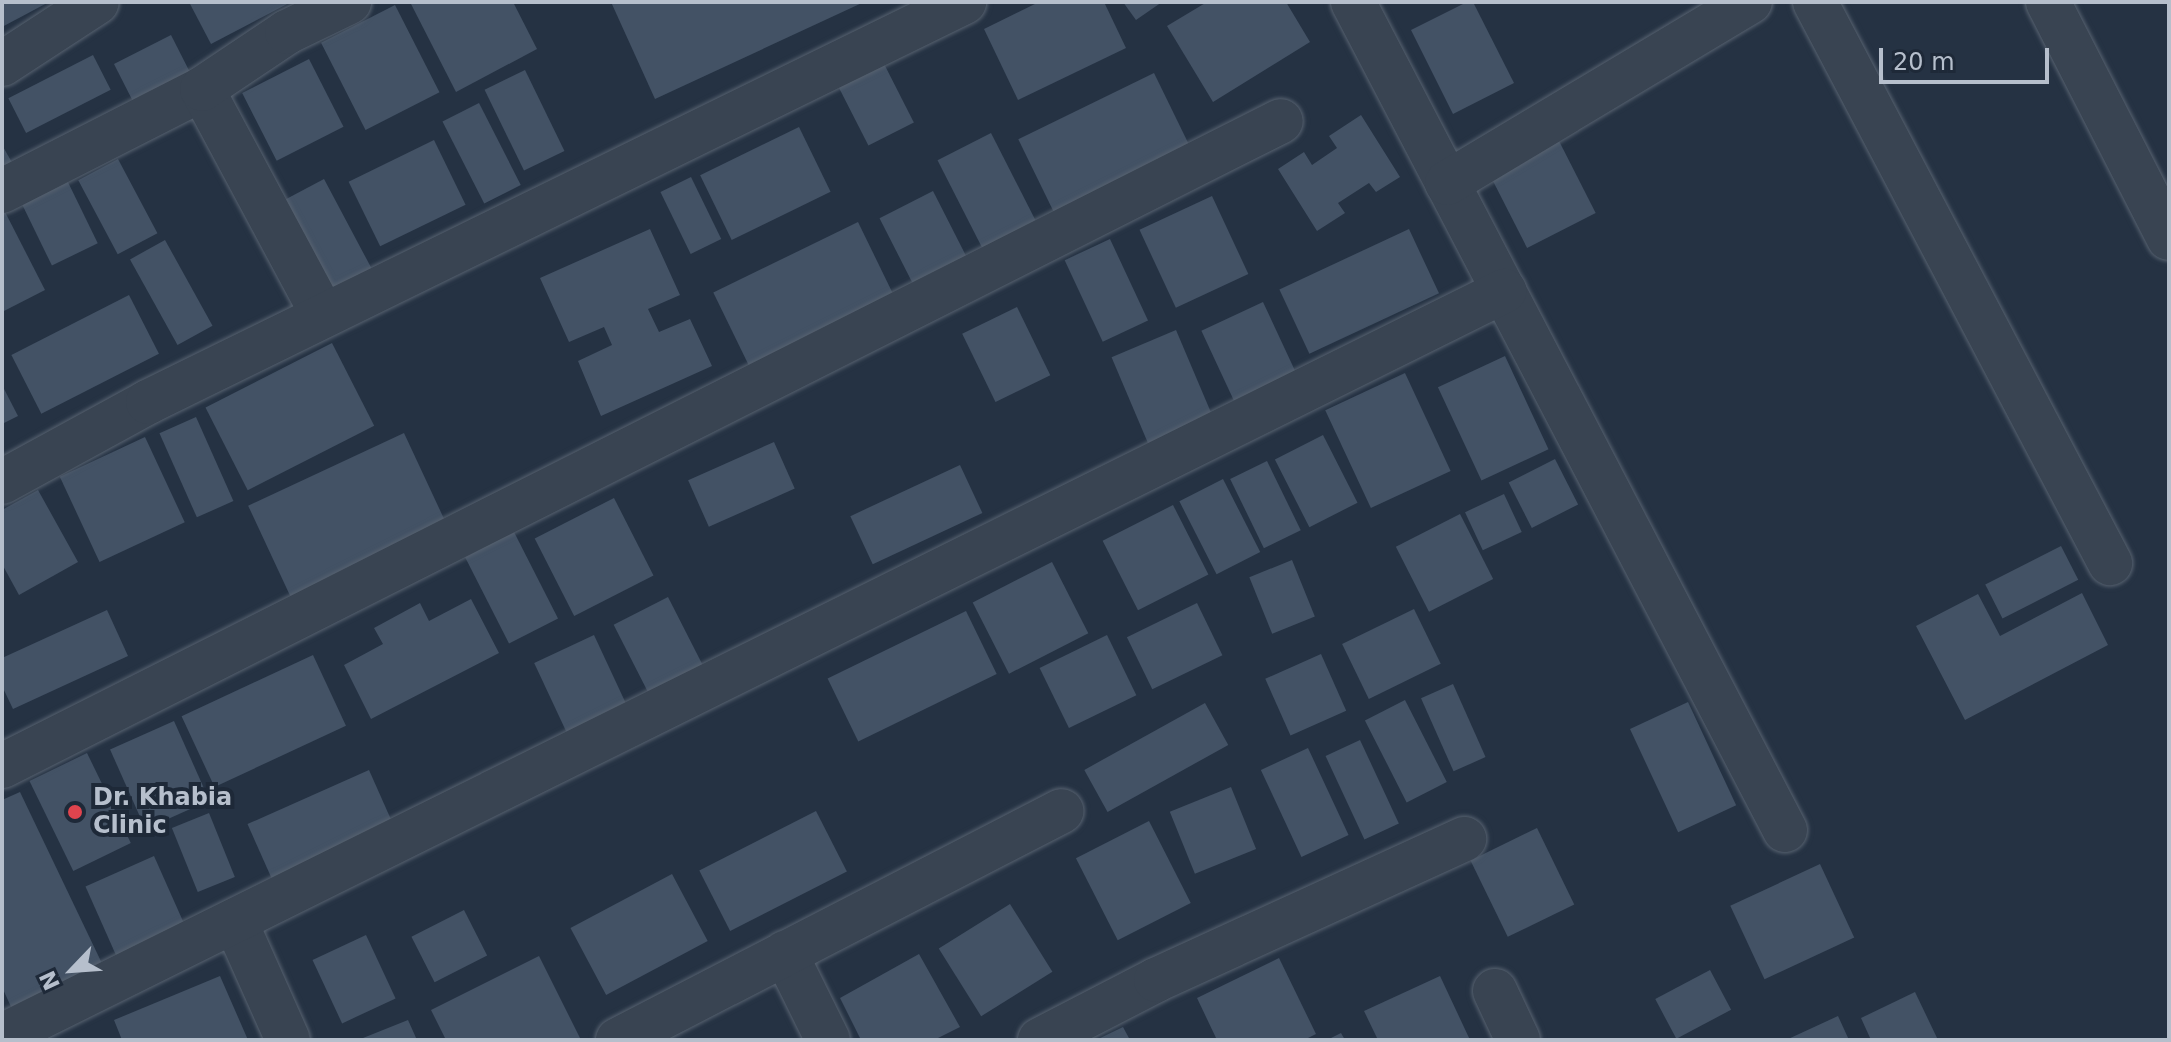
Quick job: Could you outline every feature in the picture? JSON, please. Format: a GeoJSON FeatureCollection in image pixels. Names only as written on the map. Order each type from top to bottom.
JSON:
{"type":"FeatureCollection","features":[{"type":"Feature","properties":{"kind":"street"},"geometry":{"type":"LineString","coordinates":[[2,64],[97,2]]}},
{"type":"Feature","properties":{"kind":"street"},"geometry":{"type":"LineString","coordinates":[[2,191],[202,89],[287,32],[349,2]]}},
{"type":"Feature","properties":{"kind":"street"},"geometry":{"type":"LineString","coordinates":[[2,482],[323,315],[964,2]]}},
{"type":"Feature","properties":{"kind":"street"},"geometry":{"type":"LineString","coordinates":[[1353,2],[1785,830]]}},
{"type":"Feature","properties":{"kind":"street"},"geometry":{"type":"LineString","coordinates":[[1447,183],[1750,2]]}},
{"type":"Feature","properties":{"kind":"street"},"geometry":{"type":"LineString","coordinates":[[1815,2],[2110,563]]}},
{"type":"Feature","properties":{"kind":"street"},"geometry":{"type":"LineString","coordinates":[[2048,2],[2169,238]]}},
{"type":"Feature","properties":{"kind":"street"},"geometry":{"type":"LineString","coordinates":[[202,89],[323,315]]}},
{"type":"Feature","properties":{"kind":"street"},"geometry":{"type":"LineString","coordinates":[[2,766],[1281,121]]}},
{"type":"Feature","properties":{"kind":"street"},"geometry":{"type":"LineString","coordinates":[[2,1036],[1504,291]]}},
{"type":"Feature","properties":{"kind":"street"},"geometry":{"type":"LineString","coordinates":[[618,1040],[1061,811]]}},
{"type":"Feature","properties":{"kind":"street"},"geometry":{"type":"LineString","coordinates":[[1040,1040],[1156,980],[1464,839]]}},
{"type":"Feature","properties":{"kind":"street"},"geometry":{"type":"LineString","coordinates":[[235,921],[288,1040]]}},
{"type":"Feature","properties":{"kind":"street"},"geometry":{"type":"LineString","coordinates":[[785,953],[828,1040]]}},
{"type":"Feature","properties":{"kind":"street"},"geometry":{"type":"LineString","coordinates":[[1495,991],[1518,1040]]}},
{"type":"Feature","properties":{"kind":"building"},"geometry":{"type":"Polygon","coordinates":[[[2,2],[49,2],[2,27],[2,2]]]}},
{"type":"Feature","properties":{"kind":"building"},"geometry":{"type":"Polygon","coordinates":[[[189,2],[291,2],[211,44],[189,2]]]}},
{"type":"Feature","properties":{"kind":"building"},"geometry":{"type":"Polygon","coordinates":[[[410,2],[513,2],[537,49],[456,92],[410,2]]]}},
{"type":"Feature","properties":{"kind":"building"},"geometry":{"type":"Polygon","coordinates":[[[611,2],[864,2],[655,99],[611,2]]]}},
{"type":"Feature","properties":{"kind":"building"},"geometry":{"type":"Polygon","coordinates":[[[1039,2],[1104,2],[1126,48],[1018,100],[984,29],[1039,2]]]}},
{"type":"Feature","properties":{"kind":"building"},"geometry":{"type":"Polygon","coordinates":[[[1123,2],[1162,2],[1136,20],[1123,2]]]}},
{"type":"Feature","properties":{"kind":"building"},"geometry":{"type":"Polygon","coordinates":[[[1207,2],[1286,2],[1310,42],[1213,102],[1167,26],[1207,2]]]}},
{"type":"Feature","properties":{"kind":"building"},"geometry":{"type":"Polygon","coordinates":[[[1467,2],[1473,2],[1514,83],[1453,114],[1411,30],[1467,2]]]}},
{"type":"Feature","properties":{"kind":"building"},"geometry":{"type":"Polygon","coordinates":[[[395,5],[439,92],[366,130],[321,43],[395,5]]]}},
{"type":"Feature","properties":{"kind":"building"},"geometry":{"type":"Polygon","coordinates":[[[171,35],[193,79],[136,108],[114,64],[171,35]]]}},
{"type":"Feature","properties":{"kind":"building"},"geometry":{"type":"Polygon","coordinates":[[[878,52],[914,122],[868,146],[833,75],[878,52]]]}},
{"type":"Feature","properties":{"kind":"building"},"geometry":{"type":"Polygon","coordinates":[[[93,55],[111,90],[26,133],[8,98],[93,55]]]}},
{"type":"Feature","properties":{"kind":"building"},"geometry":{"type":"Polygon","coordinates":[[[309,59],[344,127],[277,161],[242,93],[309,59]]]}},
{"type":"Feature","properties":{"kind":"building"},"geometry":{"type":"Polygon","coordinates":[[[525,70],[564,151],[524,171],[485,90],[525,70]]]}},
{"type":"Feature","properties":{"kind":"building"},"geometry":{"type":"Polygon","coordinates":[[[1154,73],[1193,152],[1057,218],[1018,139],[1154,73]]]}},
{"type":"Feature","properties":{"kind":"building"},"geometry":{"type":"Polygon","coordinates":[[[479,103],[521,185],[484,204],[442,122],[479,103]]]}},
{"type":"Feature","properties":{"kind":"building"},"geometry":{"type":"Polygon","coordinates":[[[1361,115],[1400,177],[1376,192],[1369,183],[1338,203],[1345,213],[1317,231],[1278,169],[1304,152],[1312,165],[1337,148],[1329,136],[1361,115]]]}},
{"type":"Feature","properties":{"kind":"building"},"geometry":{"type":"Polygon","coordinates":[[[799,127],[831,192],[732,240],[700,175],[799,127]]]}},
{"type":"Feature","properties":{"kind":"building"},"geometry":{"type":"Polygon","coordinates":[[[991,133],[1038,225],[984,252],[938,160],[991,133]]]}},
{"type":"Feature","properties":{"kind":"building"},"geometry":{"type":"Polygon","coordinates":[[[1558,139],[1596,213],[1527,248],[1489,174],[1558,139]]]}},
{"type":"Feature","properties":{"kind":"building"},"geometry":{"type":"Polygon","coordinates":[[[434,140],[466,205],[380,246],[349,182],[434,140]]]}},
{"type":"Feature","properties":{"kind":"building"},"geometry":{"type":"Polygon","coordinates":[[[2,145],[14,166],[2,174],[2,145]]]}},
{"type":"Feature","properties":{"kind":"building"},"geometry":{"type":"Polygon","coordinates":[[[118,159],[157,233],[118,254],[78,180],[118,159]]]}},
{"type":"Feature","properties":{"kind":"building"},"geometry":{"type":"Polygon","coordinates":[[[64,174],[98,243],[52,266],[18,196],[64,174]]]}},
{"type":"Feature","properties":{"kind":"building"},"geometry":{"type":"Polygon","coordinates":[[[691,177],[721,239],[691,254],[660,192],[691,177]]]}},
{"type":"Feature","properties":{"kind":"building"},"geometry":{"type":"Polygon","coordinates":[[[324,179],[373,271],[331,293],[283,201],[324,179]]]}},
{"type":"Feature","properties":{"kind":"building"},"geometry":{"type":"Polygon","coordinates":[[[933,191],[967,257],[913,284],[880,218],[933,191]]]}},
{"type":"Feature","properties":{"kind":"building"},"geometry":{"type":"Polygon","coordinates":[[[1212,196],[1248,274],[1176,308],[1139,230],[1212,196]]]}},
{"type":"Feature","properties":{"kind":"building"},"geometry":{"type":"Polygon","coordinates":[[[2,206],[45,290],[2,312],[2,206]]]}},
{"type":"Feature","properties":{"kind":"building"},"geometry":{"type":"Polygon","coordinates":[[[858,222],[894,296],[749,366],[713,293],[858,222]]]}},
{"type":"Feature","properties":{"kind":"building"},"geometry":{"type":"Polygon","coordinates":[[[650,229],[680,295],[648,309],[659,332],[690,319],[712,366],[601,416],[578,361],[612,345],[604,327],[569,342],[540,278],[650,229]]]}},
{"type":"Feature","properties":{"kind":"building"},"geometry":{"type":"Polygon","coordinates":[[[1409,229],[1439,293],[1309,354],[1279,289],[1409,229]]]}},
{"type":"Feature","properties":{"kind":"building"},"geometry":{"type":"Polygon","coordinates":[[[1110,239],[1148,321],[1103,342],[1065,260],[1110,239]]]}},
{"type":"Feature","properties":{"kind":"building"},"geometry":{"type":"Polygon","coordinates":[[[165,240],[213,326],[178,345],[130,259],[165,240]]]}},
{"type":"Feature","properties":{"kind":"building"},"geometry":{"type":"Polygon","coordinates":[[[129,295],[159,354],[41,414],[11,355],[129,295]]]}},
{"type":"Feature","properties":{"kind":"building"},"geometry":{"type":"Polygon","coordinates":[[[1263,302],[1296,373],[1234,401],[1201,331],[1263,302]]]}},
{"type":"Feature","properties":{"kind":"building"},"geometry":{"type":"Polygon","coordinates":[[[1017,307],[1050,375],[995,402],[962,334],[1017,307]]]}},
{"type":"Feature","properties":{"kind":"building"},"geometry":{"type":"Polygon","coordinates":[[[1176,330],[1213,417],[1149,445],[1112,357],[1176,330]]]}},
{"type":"Feature","properties":{"kind":"building"},"geometry":{"type":"Polygon","coordinates":[[[332,343],[374,426],[248,490],[205,407],[332,343]]]}},
{"type":"Feature","properties":{"kind":"building"},"geometry":{"type":"Polygon","coordinates":[[[1505,356],[1549,449],[1481,481],[1438,387],[1505,356]]]}},
{"type":"Feature","properties":{"kind":"building"},"geometry":{"type":"Polygon","coordinates":[[[1405,373],[1451,471],[1371,508],[1325,410],[1405,373]]]}},
{"type":"Feature","properties":{"kind":"building"},"geometry":{"type":"Polygon","coordinates":[[[2,385],[18,416],[2,424],[2,385]]]}},
{"type":"Feature","properties":{"kind":"building"},"geometry":{"type":"Polygon","coordinates":[[[196,417],[233,501],[197,517],[159,433],[196,417]]]}},
{"type":"Feature","properties":{"kind":"building"},"geometry":{"type":"Polygon","coordinates":[[[404,433],[449,529],[293,602],[248,506],[404,433]]]}},
{"type":"Feature","properties":{"kind":"building"},"geometry":{"type":"Polygon","coordinates":[[[1323,435],[1358,503],[1309,527],[1275,460],[1323,435]]]}},
{"type":"Feature","properties":{"kind":"building"},"geometry":{"type":"Polygon","coordinates":[[[145,437],[185,522],[100,562],[60,477],[145,437]]]}},
{"type":"Feature","properties":{"kind":"building"},"geometry":{"type":"Polygon","coordinates":[[[774,442],[795,489],[709,527],[688,480],[774,442]]]}},
{"type":"Feature","properties":{"kind":"building"},"geometry":{"type":"Polygon","coordinates":[[[1555,459],[1578,504],[1532,528],[1509,483],[1555,459]]]}},
{"type":"Feature","properties":{"kind":"building"},"geometry":{"type":"Polygon","coordinates":[[[1267,461],[1301,530],[1264,548],[1230,479],[1267,461]]]}},
{"type":"Feature","properties":{"kind":"building"},"geometry":{"type":"Polygon","coordinates":[[[960,465],[982,513],[873,564],[850,516],[960,465]]]}},
{"type":"Feature","properties":{"kind":"building"},"geometry":{"type":"Polygon","coordinates":[[[1223,479],[1260,552],[1217,574],[1179,501],[1223,479]]]}},
{"type":"Feature","properties":{"kind":"building"},"geometry":{"type":"Polygon","coordinates":[[[38,490],[78,562],[19,595],[2,564],[2,510],[38,490]]]}},
{"type":"Feature","properties":{"kind":"building"},"geometry":{"type":"Polygon","coordinates":[[[1504,494],[1522,532],[1483,550],[1465,512],[1504,494]]]}},
{"type":"Feature","properties":{"kind":"building"},"geometry":{"type":"Polygon","coordinates":[[[614,498],[653,576],[574,616],[535,538],[614,498]]]}},
{"type":"Feature","properties":{"kind":"building"},"geometry":{"type":"Polygon","coordinates":[[[1173,505],[1208,574],[1138,610],[1103,541],[1173,505]]]}},
{"type":"Feature","properties":{"kind":"building"},"geometry":{"type":"Polygon","coordinates":[[[1460,514],[1493,579],[1429,612],[1396,547],[1460,514]]]}},
{"type":"Feature","properties":{"kind":"building"},"geometry":{"type":"Polygon","coordinates":[[[514,532],[558,618],[509,643],[465,557],[514,532]]]}},
{"type":"Feature","properties":{"kind":"building"},"geometry":{"type":"Polygon","coordinates":[[[2061,546],[2078,580],[2003,618],[1985,585],[2061,546]]]}},
{"type":"Feature","properties":{"kind":"building"},"geometry":{"type":"Polygon","coordinates":[[[1292,560],[1315,617],[1272,634],[1249,577],[1292,560]]]}},
{"type":"Feature","properties":{"kind":"building"},"geometry":{"type":"Polygon","coordinates":[[[1052,562],[1088,633],[1009,674],[973,602],[1052,562]]]}},
{"type":"Feature","properties":{"kind":"building"},"geometry":{"type":"Polygon","coordinates":[[[2082,593],[2108,645],[1965,720],[1916,626],[1978,594],[2000,636],[2082,593]]]}},
{"type":"Feature","properties":{"kind":"building"},"geometry":{"type":"Polygon","coordinates":[[[668,597],[704,668],[650,696],[614,625],[668,597]]]}},
{"type":"Feature","properties":{"kind":"building"},"geometry":{"type":"Polygon","coordinates":[[[471,599],[499,653],[371,719],[344,665],[383,644],[374,628],[420,603],[429,621],[471,599]]]}},
{"type":"Feature","properties":{"kind":"building"},"geometry":{"type":"Polygon","coordinates":[[[1197,603],[1222,655],[1152,689],[1127,637],[1197,603]]]}},
{"type":"Feature","properties":{"kind":"building"},"geometry":{"type":"Polygon","coordinates":[[[1414,609],[1441,664],[1369,699],[1342,644],[1414,609]]]}},
{"type":"Feature","properties":{"kind":"building"},"geometry":{"type":"Polygon","coordinates":[[[107,610],[128,656],[13,709],[2,686],[2,658],[107,610]]]}},
{"type":"Feature","properties":{"kind":"building"},"geometry":{"type":"Polygon","coordinates":[[[966,611],[997,674],[858,741],[828,679],[966,611]]]}},
{"type":"Feature","properties":{"kind":"building"},"geometry":{"type":"Polygon","coordinates":[[[594,635],[629,710],[569,738],[534,663],[594,635]]]}},
{"type":"Feature","properties":{"kind":"building"},"geometry":{"type":"Polygon","coordinates":[[[1107,635],[1136,695],[1069,728],[1040,668],[1107,635]]]}},
{"type":"Feature","properties":{"kind":"building"},"geometry":{"type":"Polygon","coordinates":[[[1321,654],[1346,711],[1290,735],[1265,679],[1321,654]]]}},
{"type":"Feature","properties":{"kind":"building"},"geometry":{"type":"Polygon","coordinates":[[[313,655],[346,726],[215,787],[182,716],[313,655]]]}},
{"type":"Feature","properties":{"kind":"building"},"geometry":{"type":"Polygon","coordinates":[[[1453,684],[1486,757],[1454,771],[1421,698],[1453,684]]]}},
{"type":"Feature","properties":{"kind":"building"},"geometry":{"type":"Polygon","coordinates":[[[1405,700],[1447,782],[1407,802],[1365,720],[1405,700]]]}},
{"type":"Feature","properties":{"kind":"building"},"geometry":{"type":"Polygon","coordinates":[[[1688,702],[1736,805],[1678,832],[1630,729],[1688,702]]]}},
{"type":"Feature","properties":{"kind":"building"},"geometry":{"type":"Polygon","coordinates":[[[1205,703],[1228,745],[1108,812],[1084,770],[1205,703]]]}},
{"type":"Feature","properties":{"kind":"building"},"geometry":{"type":"Polygon","coordinates":[[[174,721],[209,800],[145,829],[110,749],[174,721]]]}},
{"type":"Feature","properties":{"kind":"building"},"geometry":{"type":"Polygon","coordinates":[[[1360,740],[1399,823],[1364,839],[1326,756],[1360,740]]]}},
{"type":"Feature","properties":{"kind":"building"},"geometry":{"type":"Polygon","coordinates":[[[1308,748],[1349,835],[1301,857],[1261,770],[1308,748]]]}},
{"type":"Feature","properties":{"kind":"building"},"geometry":{"type":"Polygon","coordinates":[[[87,753],[131,843],[73,871],[29,781],[87,753]]]}},
{"type":"Feature","properties":{"kind":"building"},"geometry":{"type":"Polygon","coordinates":[[[369,770],[394,827],[273,881],[247,824],[369,770]]]}},
{"type":"Feature","properties":{"kind":"building"},"geometry":{"type":"Polygon","coordinates":[[[1231,787],[1256,849],[1195,874],[1170,812],[1231,787]]]}},
{"type":"Feature","properties":{"kind":"building"},"geometry":{"type":"Polygon","coordinates":[[[20,792],[108,976],[17,1020],[2,987],[2,800],[20,792]]]}},
{"type":"Feature","properties":{"kind":"building"},"geometry":{"type":"Polygon","coordinates":[[[816,811],[847,872],[730,931],[699,870],[816,811]]]}},
{"type":"Feature","properties":{"kind":"building"},"geometry":{"type":"Polygon","coordinates":[[[209,813],[235,877],[198,892],[172,828],[209,813]]]}},
{"type":"Feature","properties":{"kind":"building"},"geometry":{"type":"Polygon","coordinates":[[[1149,821],[1191,903],[1118,940],[1076,858],[1149,821]]]}},
{"type":"Feature","properties":{"kind":"building"},"geometry":{"type":"Polygon","coordinates":[[[1537,828],[1574,904],[1508,937],[1470,860],[1537,828]]]}},
{"type":"Feature","properties":{"kind":"building"},"geometry":{"type":"Polygon","coordinates":[[[154,856],[189,934],[120,964],[85,887],[154,856]]]}},
{"type":"Feature","properties":{"kind":"building"},"geometry":{"type":"Polygon","coordinates":[[[1820,864],[1854,937],[1765,979],[1730,906],[1820,864]]]}},
{"type":"Feature","properties":{"kind":"building"},"geometry":{"type":"Polygon","coordinates":[[[672,874],[708,941],[606,995],[570,928],[672,874]]]}},
{"type":"Feature","properties":{"kind":"building"},"geometry":{"type":"Polygon","coordinates":[[[1010,904],[1052,972],[981,1016],[939,949],[1010,904]]]}},
{"type":"Feature","properties":{"kind":"building"},"geometry":{"type":"Polygon","coordinates":[[[464,910],[487,955],[435,982],[411,937],[464,910]]]}},
{"type":"Feature","properties":{"kind":"building"},"geometry":{"type":"Polygon","coordinates":[[[366,935],[396,998],[342,1023],[313,960],[366,935]]]}},
{"type":"Feature","properties":{"kind":"building"},"geometry":{"type":"Polygon","coordinates":[[[919,954],[960,1027],[934,1040],[861,1040],[840,998],[919,954]]]}},
{"type":"Feature","properties":{"kind":"building"},"geometry":{"type":"Polygon","coordinates":[[[539,956],[581,1040],[446,1040],[431,1010],[539,956]]]}},
{"type":"Feature","properties":{"kind":"building"},"geometry":{"type":"Polygon","coordinates":[[[1279,958],[1316,1034],[1304,1040],[1217,1040],[1197,998],[1279,958]]]}},
{"type":"Feature","properties":{"kind":"building"},"geometry":{"type":"Polygon","coordinates":[[[1710,970],[1731,1010],[1676,1039],[1655,999],[1710,970]]]}},
{"type":"Feature","properties":{"kind":"building"},"geometry":{"type":"Polygon","coordinates":[[[220,976],[248,1040],[122,1040],[114,1020],[220,976]]]}},
{"type":"Feature","properties":{"kind":"building"},"geometry":{"type":"Polygon","coordinates":[[[1440,976],[1470,1040],[1378,1040],[1364,1011],[1440,976]]]}},
{"type":"Feature","properties":{"kind":"building"},"geometry":{"type":"Polygon","coordinates":[[[1915,992],[1938,1040],[1871,1040],[1861,1018],[1915,992]]]}},
{"type":"Feature","properties":{"kind":"building"},"geometry":{"type":"Polygon","coordinates":[[[1838,1016],[1849,1040],[1786,1040],[1838,1016]]]}},
{"type":"Feature","properties":{"kind":"building"},"geometry":{"type":"Polygon","coordinates":[[[408,1020],[417,1040],[358,1040],[408,1020]]]}},
{"type":"Feature","properties":{"kind":"building"},"geometry":{"type":"Polygon","coordinates":[[[1123,1027],[1130,1040],[1096,1040],[1123,1027]]]}},
{"type":"Feature","properties":{"kind":"building"},"geometry":{"type":"Polygon","coordinates":[[[1341,1033],[1345,1040],[1327,1040],[1341,1033]]]}},
{"type":"Feature","properties":{"kind":"place","name":"Dr. Khabia Clinic"},"geometry":{"type":"Point","coordinates":[75,812]}}]}
